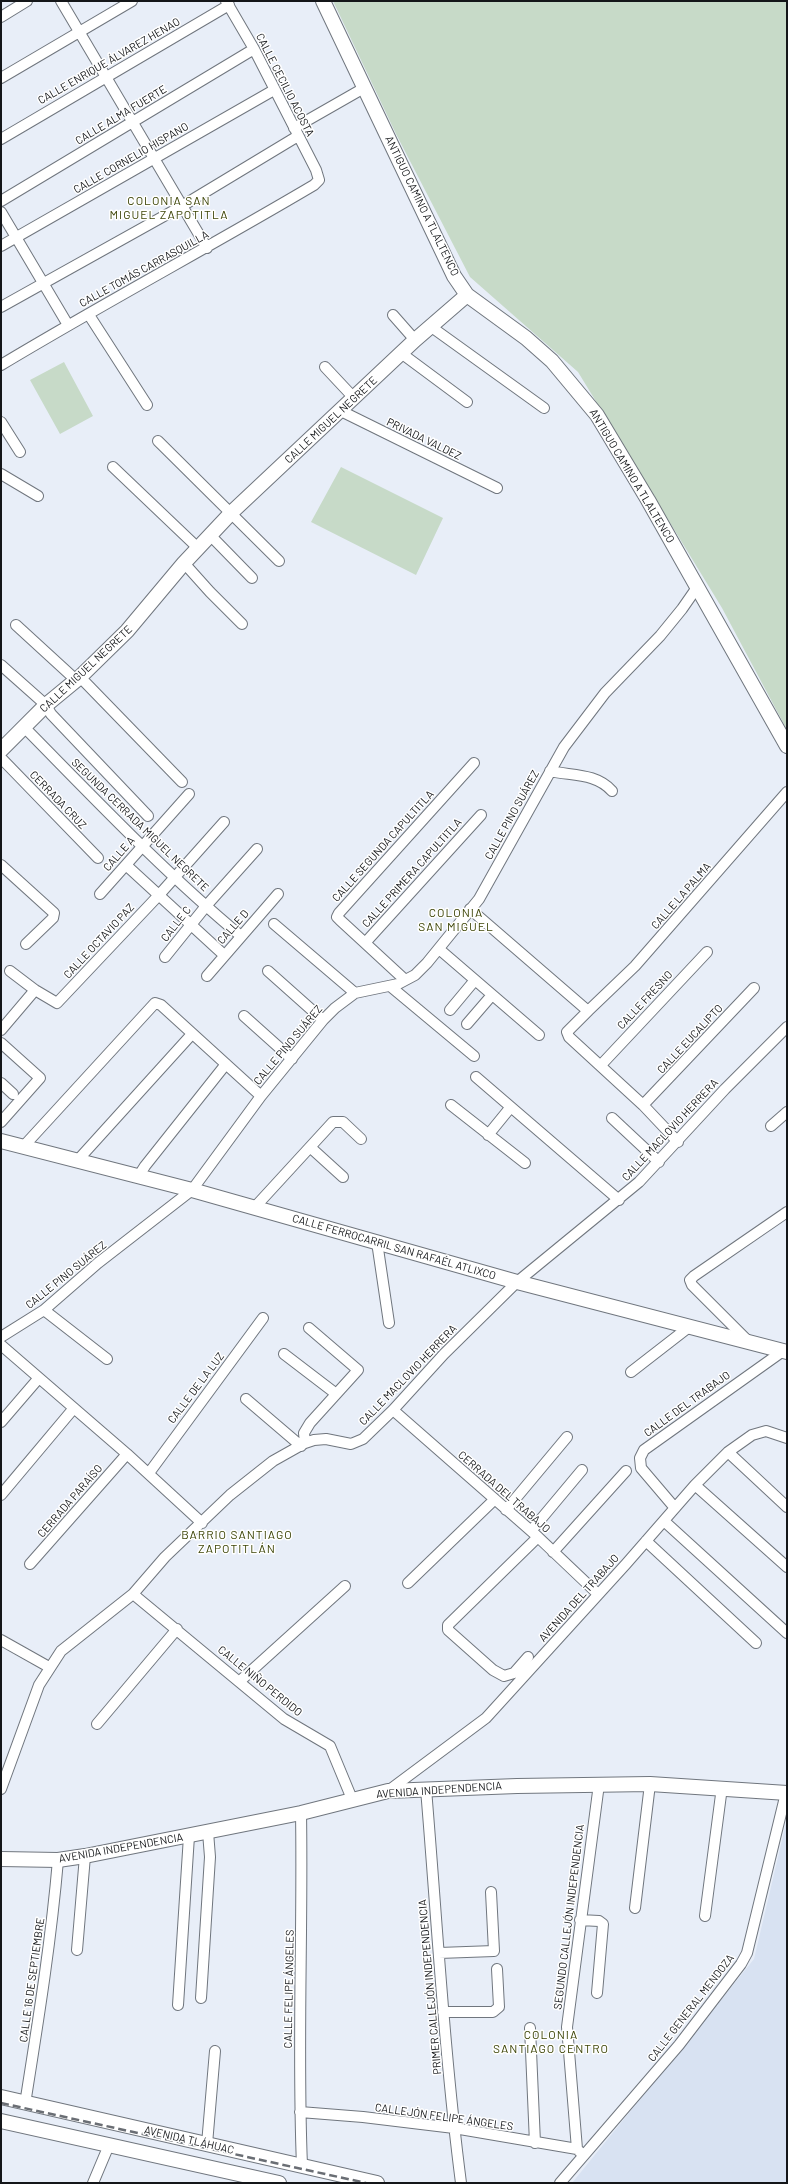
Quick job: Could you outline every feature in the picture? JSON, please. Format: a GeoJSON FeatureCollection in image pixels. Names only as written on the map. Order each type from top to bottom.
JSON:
{"type":"FeatureCollection","features":[{"type":"Feature","properties":{"kind":"street"},"geometry":{"type":"LineString","coordinates":[[1,16],[27,1]]}},
{"type":"Feature","properties":{"kind":"street"},"geometry":{"type":"LineString","coordinates":[[61,1],[207,248]]}},
{"type":"Feature","properties":{"kind":"street"},"geometry":{"type":"LineString","coordinates":[[1,78],[132,1]]}},
{"type":"Feature","properties":{"kind":"street","name":"ANTIGUO CAMINO A TLALTENCO"},"geometry":{"type":"LineString","coordinates":[[323,1],[454,276],[467,295],[526,338],[552,361],[597,415],[698,586],[787,746]]}},
{"type":"Feature","properties":{"kind":"street","name":"CALLE CECILIO ACOSTA"},"geometry":{"type":"LineString","coordinates":[[228,3],[254,49],[319,175],[319,180]]}},
{"type":"Feature","properties":{"kind":"street","name":"CALLE ENRIQUE ÁLVAREZ HENAO"},"geometry":{"type":"LineString","coordinates":[[1,139],[228,3]]}},
{"type":"Feature","properties":{"kind":"street","name":"CALLE ALMA FUERTE"},"geometry":{"type":"LineString","coordinates":[[1,201],[254,49]]}},
{"type":"Feature","properties":{"kind":"street"},"geometry":{"type":"LineString","coordinates":[[1,307],[182,206],[364,88]]}},
{"type":"Feature","properties":{"kind":"street","name":"CALLE CORNELIO HISPANO"},"geometry":{"type":"LineString","coordinates":[[1,246],[274,90]]}},
{"type":"Feature","properties":{"kind":"street","name":"CALLE TOMÁS CARRASQUILLA"},"geometry":{"type":"LineString","coordinates":[[1,365],[68,325],[89,315],[207,248],[314,185],[319,180]]}},
{"type":"Feature","properties":{"kind":"street"},"geometry":{"type":"LineString","coordinates":[[1,212],[15,238],[68,325]]}},
{"type":"Feature","properties":{"kind":"street","name":"CALLE MIGUEL NEGRETE"},"geometry":{"type":"LineString","coordinates":[[1,750],[25,728],[46,705],[78,679],[127,631],[184,563],[232,512],[430,326],[467,295]]}},
{"type":"Feature","properties":{"kind":"street"},"geometry":{"type":"LineString","coordinates":[[89,315],[148,405]]}},
{"type":"Feature","properties":{"kind":"street"},"geometry":{"type":"LineString","coordinates":[[393,315],[415,340]]}},
{"type":"Feature","properties":{"kind":"street"},"geometry":{"type":"LineString","coordinates":[[430,326],[544,408]]}},
{"type":"Feature","properties":{"kind":"street"},"geometry":{"type":"LineString","coordinates":[[401,353],[468,402]]}},
{"type":"Feature","properties":{"kind":"street"},"geometry":{"type":"LineString","coordinates":[[325,367],[354,398]]}},
{"type":"Feature","properties":{"kind":"street","name":"PRIVADA VALDEZ"},"geometry":{"type":"LineString","coordinates":[[341,411],[497,488]]}},
{"type":"Feature","properties":{"kind":"street"},"geometry":{"type":"LineString","coordinates":[[1,422],[20,452]]}},
{"type":"Feature","properties":{"kind":"street"},"geometry":{"type":"LineString","coordinates":[[158,441],[232,512],[280,561]]}},
{"type":"Feature","properties":{"kind":"street"},"geometry":{"type":"LineString","coordinates":[[113,467],[198,548]]}},
{"type":"Feature","properties":{"kind":"street"},"geometry":{"type":"LineString","coordinates":[[1,474],[38,496]]}},
{"type":"Feature","properties":{"kind":"street"},"geometry":{"type":"LineString","coordinates":[[210,535],[252,578]]}},
{"type":"Feature","properties":{"kind":"street"},"geometry":{"type":"LineString","coordinates":[[184,563],[242,624]]}},
{"type":"Feature","properties":{"kind":"street","name":"CALLE PINO SUÁREZ"},"geometry":{"type":"LineString","coordinates":[[1,1337],[44,1310],[98,1263],[192,1190],[261,1096],[323,1020],[355,994],[390,986],[415,975],[439,949],[479,899],[564,747],[605,693],[660,636],[698,586]]}},
{"type":"Feature","properties":{"kind":"street"},"geometry":{"type":"LineString","coordinates":[[16,625],[78,679],[182,782]]}},
{"type":"Feature","properties":{"kind":"street"},"geometry":{"type":"LineString","coordinates":[[1,665],[46,705],[51,714],[96,763],[148,816]]}},
{"type":"Feature","properties":{"kind":"street","name":"SEGUNDA CERRADA MIGUEL NEGRETE"},"geometry":{"type":"LineString","coordinates":[[25,728],[142,846],[206,906],[241,936]]}},
{"type":"Feature","properties":{"kind":"street","name":"CERRADA CRUZ"},"geometry":{"type":"LineString","coordinates":[[1,758],[98,858]]}},
{"type":"Feature","properties":{"kind":"street","name":"CALLE SEGUNDA CAPULTITLA"},"geometry":{"type":"LineString","coordinates":[[365,943],[337,917],[339,913],[474,764]]}},
{"type":"Feature","properties":{"kind":"street"},"geometry":{"type":"LineString","coordinates":[[550,771],[594,779],[605,784],[612,791]]}},
{"type":"Feature","properties":{"kind":"street","name":"CALLE LA PALMA"},"geometry":{"type":"LineString","coordinates":[[601,1064],[569,1037],[567,1032],[634,966],[787,792]]}},
{"type":"Feature","properties":{"kind":"street","name":"CALLE A"},"geometry":{"type":"LineString","coordinates":[[100,894],[188,794]]}},
{"type":"Feature","properties":{"kind":"street","name":"CALLE PRIMERA CAPULTITLA"},"geometry":{"type":"LineString","coordinates":[[404,979],[365,943],[481,815]]}},
{"type":"Feature","properties":{"kind":"street","name":"CALLE OCTAVIO PAZ"},"geometry":{"type":"LineString","coordinates":[[35,990],[57,1003],[159,895],[224,822]]}},
{"type":"Feature","properties":{"kind":"street","name":"CALLE C"},"geometry":{"type":"LineString","coordinates":[[165,957],[206,906],[257,849]]}},
{"type":"Feature","properties":{"kind":"street"},"geometry":{"type":"LineString","coordinates":[[1,865],[54,913],[53,918],[26,944]]}},
{"type":"Feature","properties":{"kind":"street"},"geometry":{"type":"LineString","coordinates":[[126,865],[224,956]]}},
{"type":"Feature","properties":{"kind":"street","name":"CALLE D"},"geometry":{"type":"LineString","coordinates":[[207,976],[278,894]]}},
{"type":"Feature","properties":{"kind":"street"},"geometry":{"type":"LineString","coordinates":[[470,910],[588,1011]]}},
{"type":"Feature","properties":{"kind":"street"},"geometry":{"type":"LineString","coordinates":[[274,924],[355,994]]}},
{"type":"Feature","properties":{"kind":"street"},"geometry":{"type":"LineString","coordinates":[[439,949],[539,1035]]}},
{"type":"Feature","properties":{"kind":"street","name":"CALLE FRESNO"},"geometry":{"type":"LineString","coordinates":[[601,1064],[707,952]]}},
{"type":"Feature","properties":{"kind":"street"},"geometry":{"type":"LineString","coordinates":[[1,1030],[35,990],[10,971]]}},
{"type":"Feature","properties":{"kind":"street"},"geometry":{"type":"LineString","coordinates":[[268,971],[323,1020]]}},
{"type":"Feature","properties":{"kind":"street"},"geometry":{"type":"LineString","coordinates":[[450,1010],[475,980]]}},
{"type":"Feature","properties":{"kind":"street"},"geometry":{"type":"LineString","coordinates":[[390,986],[474,1056]]}},
{"type":"Feature","properties":{"kind":"street","name":"CALLE EUCALIPTO"},"geometry":{"type":"LineString","coordinates":[[643,1105],[754,988]]}},
{"type":"Feature","properties":{"kind":"street"},"geometry":{"type":"LineString","coordinates":[[467,1024],[492,995]]}},
{"type":"Feature","properties":{"kind":"street"},"geometry":{"type":"LineString","coordinates":[[23,1147],[155,1003],[161,1006],[261,1096]]}},
{"type":"Feature","properties":{"kind":"street"},"geometry":{"type":"LineString","coordinates":[[244,1016],[292,1058]]}},
{"type":"Feature","properties":{"kind":"street","name":"CALLE MACLOVIO HERRERA"},"geometry":{"type":"LineString","coordinates":[[1,1789],[39,1685],[49,1667],[61,1651],[133,1594],[165,1557],[252,1476],[273,1461],[303,1444],[326,1439],[351,1444],[363,1439],[393,1410],[444,1354],[516,1282],[619,1200],[659,1162],[725,1089],[787,1027]]}},
{"type":"Feature","properties":{"kind":"street"},"geometry":{"type":"LineString","coordinates":[[77,1161],[192,1034]]}},
{"type":"Feature","properties":{"kind":"street"},"geometry":{"type":"LineString","coordinates":[[1,1043],[40,1078],[1,1122]]}},
{"type":"Feature","properties":{"kind":"street"},"geometry":{"type":"LineString","coordinates":[[138,1177],[145,1166],[226,1064]]}},
{"type":"Feature","properties":{"kind":"street"},"geometry":{"type":"LineString","coordinates":[[601,1064],[678,1142]]}},
{"type":"Feature","properties":{"kind":"street"},"geometry":{"type":"LineString","coordinates":[[476,1077],[510,1108],[619,1200]]}},
{"type":"Feature","properties":{"kind":"street"},"geometry":{"type":"LineString","coordinates":[[1,1083],[13,1094]]}},
{"type":"Feature","properties":{"kind":"street"},"geometry":{"type":"LineString","coordinates":[[451,1105],[526,1163]]}},
{"type":"Feature","properties":{"kind":"street"},"geometry":{"type":"LineString","coordinates":[[488,1135],[510,1108]]}},
{"type":"Feature","properties":{"kind":"street"},"geometry":{"type":"LineString","coordinates":[[771,1126],[787,1112]]}},
{"type":"Feature","properties":{"kind":"street"},"geometry":{"type":"LineString","coordinates":[[612,1118],[659,1162]]}},
{"type":"Feature","properties":{"kind":"street"},"geometry":{"type":"LineString","coordinates":[[255,1207],[333,1122],[343,1122],[360,1139]]}},
{"type":"Feature","properties":{"kind":"street","name":"CALLE FERROCARRIL SAN RAFAÉL ATLIXCO"},"geometry":{"type":"LineString","coordinates":[[1,1141],[255,1207],[516,1282],[785,1351]]}},
{"type":"Feature","properties":{"kind":"street"},"geometry":{"type":"LineString","coordinates":[[310,1147],[343,1177]]}},
{"type":"Feature","properties":{"kind":"street"},"geometry":{"type":"LineString","coordinates":[[749,1342],[692,1285],[690,1280],[787,1212]]}},
{"type":"Feature","properties":{"kind":"street"},"geometry":{"type":"LineString","coordinates":[[378,1242],[389,1323]]}},
{"type":"Feature","properties":{"kind":"street"},"geometry":{"type":"LineString","coordinates":[[44,1310],[107,1360]]}},
{"type":"Feature","properties":{"kind":"street","name":"CALLE DE LA LUZ"},"geometry":{"type":"LineString","coordinates":[[148,1473],[263,1318]]}},
{"type":"Feature","properties":{"kind":"street"},"geometry":{"type":"LineString","coordinates":[[631,1372],[689,1327]]}},
{"type":"Feature","properties":{"kind":"street"},"geometry":{"type":"LineString","coordinates":[[303,1444],[304,1433],[310,1423],[335,1393],[358,1370],[309,1328]]}},
{"type":"Feature","properties":{"kind":"street"},"geometry":{"type":"LineString","coordinates":[[1,1345],[38,1379],[127,1454],[202,1523]]}},
{"type":"Feature","properties":{"kind":"street","name":"CALLE DEL TRABAJO"},"geometry":{"type":"LineString","coordinates":[[675,1508],[642,1468],[640,1458],[644,1450],[785,1351]]}},
{"type":"Feature","properties":{"kind":"street"},"geometry":{"type":"LineString","coordinates":[[284,1354],[335,1393]]}},
{"type":"Feature","properties":{"kind":"street"},"geometry":{"type":"LineString","coordinates":[[1,1422],[38,1379]]}},
{"type":"Feature","properties":{"kind":"street"},"geometry":{"type":"LineString","coordinates":[[246,1398],[303,1444]]}},
{"type":"Feature","properties":{"kind":"street"},"geometry":{"type":"LineString","coordinates":[[1,1495],[74,1408]]}},
{"type":"Feature","properties":{"kind":"street","name":"CERRADA DEL TRABAJO"},"geometry":{"type":"LineString","coordinates":[[393,1410],[534,1534],[598,1594]]}},
{"type":"Feature","properties":{"kind":"street","name":"AVENIDA DEL TRABAJO"},"geometry":{"type":"LineString","coordinates":[[388,1791],[486,1718],[646,1542],[695,1485],[728,1452],[752,1435],[766,1431],[787,1438]]}},
{"type":"Feature","properties":{"kind":"street"},"geometry":{"type":"LineString","coordinates":[[506,1510],[568,1437]]}},
{"type":"Feature","properties":{"kind":"street"},"geometry":{"type":"LineString","coordinates":[[728,1452],[787,1507]]}},
{"type":"Feature","properties":{"kind":"street","name":"CERRADA PARAÍSO"},"geometry":{"type":"LineString","coordinates":[[30,1564],[127,1454]]}},
{"type":"Feature","properties":{"kind":"street"},"geometry":{"type":"LineString","coordinates":[[528,1657],[514,1673],[504,1676],[494,1670],[448,1630],[448,1625],[534,1534],[582,1470]]}},
{"type":"Feature","properties":{"kind":"street"},"geometry":{"type":"LineString","coordinates":[[553,1552],[626,1471]]}},
{"type":"Feature","properties":{"kind":"street"},"geometry":{"type":"LineString","coordinates":[[695,1485],[787,1567]]}},
{"type":"Feature","properties":{"kind":"street"},"geometry":{"type":"LineString","coordinates":[[408,1583],[494,1500]]}},
{"type":"Feature","properties":{"kind":"street"},"geometry":{"type":"LineString","coordinates":[[664,1521],[787,1633]]}},
{"type":"Feature","properties":{"kind":"street"},"geometry":{"type":"LineString","coordinates":[[646,1542],[756,1643]]}},
{"type":"Feature","properties":{"kind":"street"},"geometry":{"type":"LineString","coordinates":[[240,1681],[345,1586]]}},
{"type":"Feature","properties":{"kind":"street","name":"CALLE NIÑO PERDIDO"},"geometry":{"type":"LineString","coordinates":[[133,1594],[240,1681],[284,1719],[330,1746],[352,1799]]}},
{"type":"Feature","properties":{"kind":"street"},"geometry":{"type":"LineString","coordinates":[[97,1724],[177,1629]]}},
{"type":"Feature","properties":{"kind":"street"},"geometry":{"type":"LineString","coordinates":[[1,1640],[49,1667]]}},
{"type":"Feature","properties":{"kind":"street","name":"AVENIDA INDEPENDENCIA"},"geometry":{"type":"LineString","coordinates":[[1,1859],[58,1860],[85,1856],[301,1813],[388,1791],[598,1784],[650,1784],[722,1787],[786,1793]]}},
{"type":"Feature","properties":{"kind":"street","name":"SEGUNDO CALLEJÓN INDEPENDENCIA"},"geometry":{"type":"LineString","coordinates":[[580,2152],[567,2027],[598,1784]]}},
{"type":"Feature","properties":{"kind":"street"},"geometry":{"type":"LineString","coordinates":[[635,1908],[650,1784]]}},
{"type":"Feature","properties":{"kind":"street"},"geometry":{"type":"LineString","coordinates":[[705,1916],[722,1787]]}},
{"type":"Feature","properties":{"kind":"street","name":"PRIMER CALLEJÓN INDEPENDENCIA"},"geometry":{"type":"LineString","coordinates":[[426,1789],[443,2012],[454,2128],[461,2183]]}},
{"type":"Feature","properties":{"kind":"street","name":"CALLE GENERAL MENDOZA"},"geometry":{"type":"LineString","coordinates":[[560,2183],[580,2152],[679,2044],[741,1964],[747,1953],[786,1793]]}},
{"type":"Feature","properties":{"kind":"street","name":"CALLE FELIPE ÁNGELES"},"geometry":{"type":"LineString","coordinates":[[301,1813],[302,1906],[300,2112],[302,2165]]}},
{"type":"Feature","properties":{"kind":"street"},"geometry":{"type":"LineString","coordinates":[[201,1998],[210,1857],[208,1832]]}},
{"type":"Feature","properties":{"kind":"street"},"geometry":{"type":"LineString","coordinates":[[178,2005],[189,1836]]}},
{"type":"Feature","properties":{"kind":"street"},"geometry":{"type":"LineString","coordinates":[[77,1950],[85,1856]]}},
{"type":"Feature","properties":{"kind":"street","name":"CALLE 16 DE SEPTIEMBRE"},"geometry":{"type":"LineString","coordinates":[[25,2104],[45,1980],[58,1860]]}},
{"type":"Feature","properties":{"kind":"street"},"geometry":{"type":"LineString","coordinates":[[439,1953],[494,1951],[491,1892]]}},
{"type":"Feature","properties":{"kind":"street"},"geometry":{"type":"LineString","coordinates":[[580,1920],[599,1921],[603,1924],[597,1993]]}},
{"type":"Feature","properties":{"kind":"street"},"geometry":{"type":"LineString","coordinates":[[443,2012],[493,2012],[496,2010],[499,2007],[497,1969]]}},
{"type":"Feature","properties":{"kind":"street"},"geometry":{"type":"LineString","coordinates":[[530,2028],[536,2143]]}},
{"type":"Feature","properties":{"kind":"street"},"geometry":{"type":"LineString","coordinates":[[207,2144],[215,2050]]}},
{"type":"Feature","properties":{"kind":"street","name":"AVENIDA TLÁHUAC"},"geometry":{"type":"LineString","coordinates":[[1,2097],[25,2104],[302,2165],[376,2183]]}},
{"type":"Feature","properties":{"kind":"street","name":"CALLEJÓN FELIPE ÁNGELES"},"geometry":{"type":"LineString","coordinates":[[300,2112],[363,2117],[454,2128],[580,2152]]}},
{"type":"Feature","properties":{"kind":"street","name":"AVENIDA TLÁHUAC"},"geometry":{"type":"LineString","coordinates":[[1,2121],[109,2144],[239,2179],[279,2183]]}},
{"type":"Feature","properties":{"kind":"street"},"geometry":{"type":"LineString","coordinates":[[93,2183],[109,2144]]}},
{"type":"Feature","properties":{"kind":"shaded area"},"geometry":{"type":"Polygon","coordinates":[[[787,1819],[787,2183],[572,2183],[754,1959],[787,1819]]]}},
{"type":"Feature","properties":{"kind":"green space"},"geometry":{"type":"Polygon","coordinates":[[[333,1],[787,1],[787,730],[722,608],[578,372],[470,277],[396,134],[333,1]]]}},
{"type":"Feature","properties":{"kind":"green space"},"geometry":{"type":"Polygon","coordinates":[[[64,362],[93,416],[60,434],[30,380],[64,362]]]}},
{"type":"Feature","properties":{"kind":"green space"},"geometry":{"type":"Polygon","coordinates":[[[341,467],[443,518],[416,575],[311,522],[341,467]]]}},
{"type":"Feature","properties":{"kind":"railway"},"geometry":{"type":"LineString","coordinates":[[1,2103],[366,2183]]}},
{"type":"Feature","properties":{"kind":"district","name":"COLONIA SAN MIGUEL ZAPOTITLA"},"geometry":{"type":"Point","coordinates":[169,208]}},
{"type":"Feature","properties":{"kind":"district","name":"COLONIA SAN MIGUEL"},"geometry":{"type":"Point","coordinates":[456,920]}},
{"type":"Feature","properties":{"kind":"district","name":"BARRIO SANTIAGO ZAPOTITLÁN"},"geometry":{"type":"Point","coordinates":[237,1542]}},
{"type":"Feature","properties":{"kind":"district","name":"COLONIA SANTIAGO CENTRO"},"geometry":{"type":"Point","coordinates":[551,2042]}}]}
